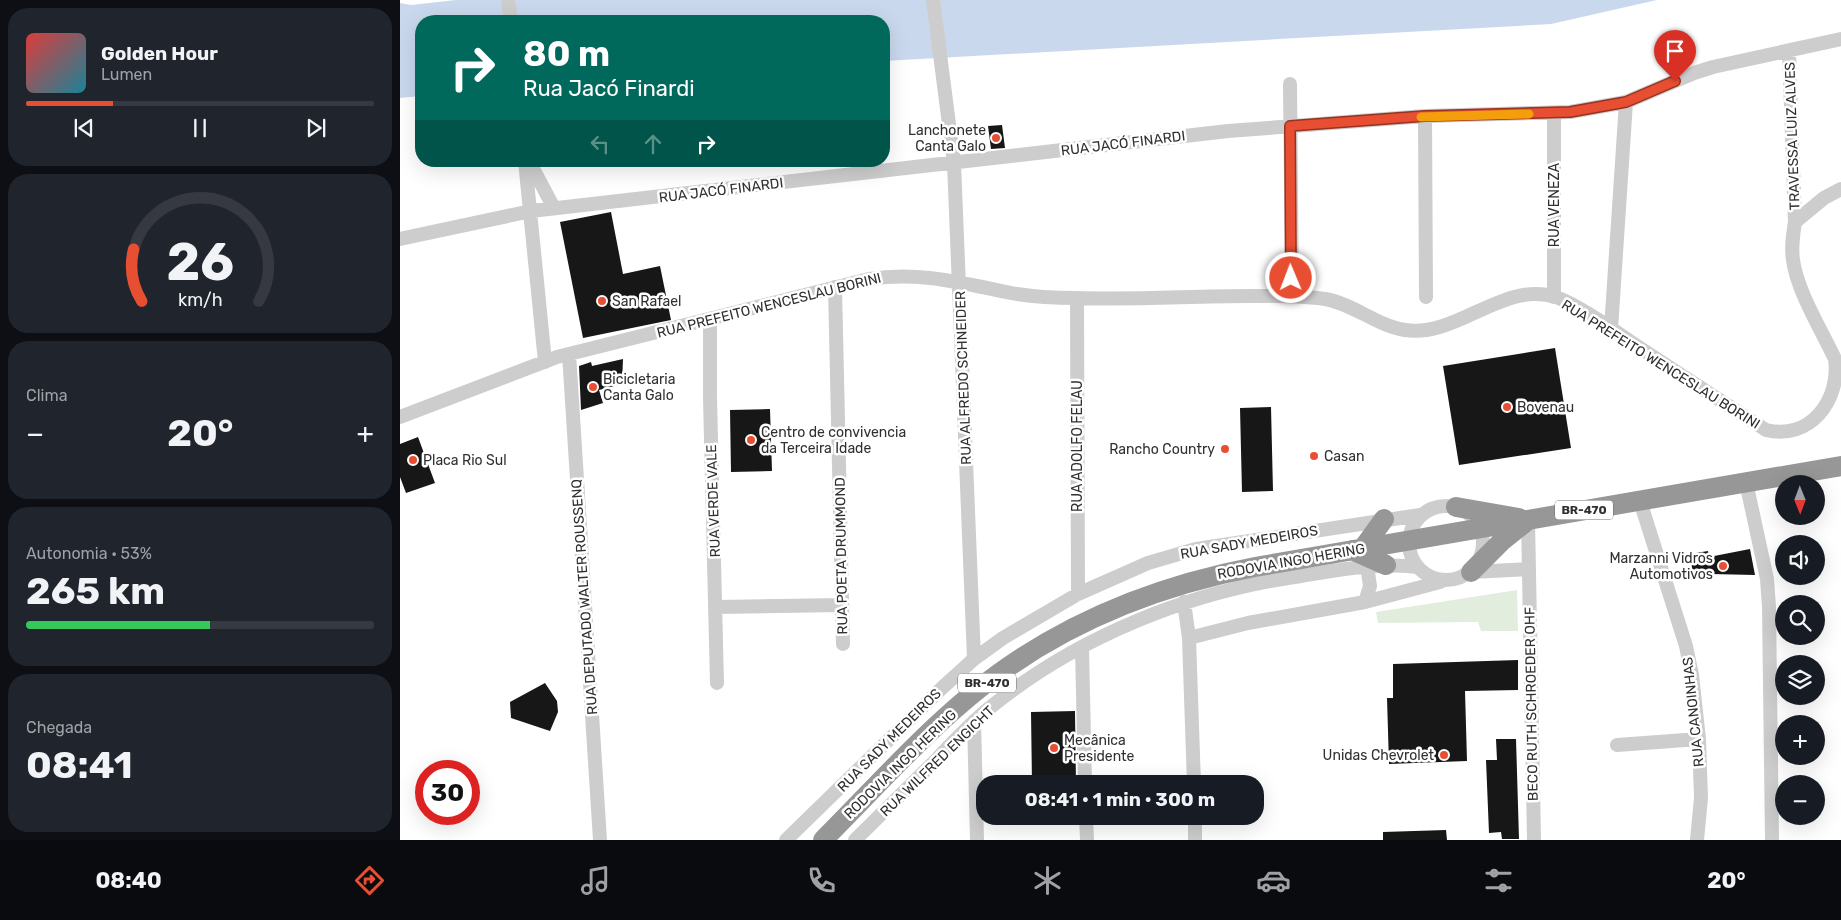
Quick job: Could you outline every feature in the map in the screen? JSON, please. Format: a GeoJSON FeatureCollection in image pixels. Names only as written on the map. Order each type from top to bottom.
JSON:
{"type":"FeatureCollection","features":[{"type":"Feature","properties":{"kind":"highway","name":"RODOVIA INGO HERING"},"geometry":{"type":"LineString","coordinates":[[823,840],[929,734],[1007,667],[1066,632],[1129,602],[1188,582],[1255,567],[1367,557],[1407,541],[1841,466]]}},
{"type":"Feature","properties":{"kind":"highway"},"geometry":{"type":"LineString","coordinates":[[1456,507],[1498,513],[1528,520]]}},
{"type":"Feature","properties":{"kind":"highway"},"geometry":{"type":"LineString","coordinates":[[1367,557],[1384,519]]}},
{"type":"Feature","properties":{"kind":"highway"},"geometry":{"type":"LineString","coordinates":[[1471,572],[1502,541],[1528,520]]}},
{"type":"Feature","properties":{"kind":"street"},"geometry":{"type":"LineString","coordinates":[[508,0],[510,15]]}},
{"type":"Feature","properties":{"kind":"street","name":"RUA ALFREDO SCHNEIDER"},"geometry":{"type":"LineString","coordinates":[[932,0],[954,163],[974,659]]}},
{"type":"Feature","properties":{"kind":"street","name":"RUA JACÓ FINARDI"},"geometry":{"type":"LineString","coordinates":[[400,239],[531,211],[554,208],[1290,126],[1425,116],[1554,113],[1592,109],[1626,102],[1694,73],[1841,39]]}},
{"type":"Feature","properties":{"kind":"street","name":"TRAVESSA LUIZ ALVES"},"geometry":{"type":"LineString","coordinates":[[1789,50],[1796,222]]}},
{"type":"Feature","properties":{"kind":"street"},"geometry":{"type":"LineString","coordinates":[[1290,84],[1292,296]]}},
{"type":"Feature","properties":{"kind":"street"},"geometry":{"type":"LineString","coordinates":[[1611,329],[1626,102]]}},
{"type":"Feature","properties":{"kind":"street","name":"RUA VENEZA"},"geometry":{"type":"LineString","coordinates":[[1554,113],[1554,297]]}},
{"type":"Feature","properties":{"kind":"street"},"geometry":{"type":"LineString","coordinates":[[1425,116],[1426,296]]}},
{"type":"Feature","properties":{"kind":"street"},"geometry":{"type":"LineString","coordinates":[[527,167],[545,362]]}},
{"type":"Feature","properties":{"kind":"street"},"geometry":{"type":"LineString","coordinates":[[532,167],[554,208]]}},
{"type":"Feature","properties":{"kind":"street"},"geometry":{"type":"LineString","coordinates":[[1796,222],[1824,198],[1841,189]]}},
{"type":"Feature","properties":{"kind":"street","name":"RUA PREFEITO WENCESLAU BORINI"},"geometry":{"type":"LineString","coordinates":[[400,417],[568,354],[869,279],[904,275],[959,282],[1030,296],[1077,298],[1292,296],[1340,303],[1384,324],[1414,331],[1453,324],[1500,301],[1530,295],[1554,297],[1611,329],[1766,430],[1784,432],[1806,425],[1825,410],[1836,389],[1838,370],[1835,359],[1794,270],[1792,248],[1796,222]]}},
{"type":"Feature","properties":{"kind":"street","name":"RUA POETA DRUMMOND"},"geometry":{"type":"LineString","coordinates":[[835,287],[842,644]]}},
{"type":"Feature","properties":{"kind":"street","name":"RUA ADOLFO FELAU"},"geometry":{"type":"LineString","coordinates":[[1077,298],[1078,594]]}},
{"type":"Feature","properties":{"kind":"street","name":"RUA VERDE VALE"},"geometry":{"type":"LineString","coordinates":[[710,319],[710,398],[717,683]]}},
{"type":"Feature","properties":{"kind":"street","name":"RUA DEPUTADO WALTER ROUSSENQ"},"geometry":{"type":"LineString","coordinates":[[568,354],[600,840]]}},
{"type":"Feature","properties":{"kind":"street"},"geometry":{"type":"LineString","coordinates":[[1746,482],[1764,561],[1769,607],[1772,840]]}},
{"type":"Feature","properties":{"kind":"street","name":"RUA CANOINHAS"},"geometry":{"type":"LineString","coordinates":[[1640,501],[1686,646],[1699,739],[1701,798],[1697,840]]}},
{"type":"Feature","properties":{"kind":"street","name":"RUA SADY MEDEIROS"},"geometry":{"type":"LineString","coordinates":[[786,840],[936,693],[974,659],[1003,638],[1078,594],[1148,563],[1196,549],[1420,514],[1437,506],[1456,507]]}},
{"type":"Feature","properties":{"kind":"street"},"geometry":{"type":"LineString","coordinates":[[1189,638],[1248,624],[1365,602],[1440,582],[1457,580],[1471,572],[1480,559],[1484,543],[1480,528],[1470,515],[1456,507]]}},
{"type":"Feature","properties":{"kind":"street"},"geometry":{"type":"LineString","coordinates":[[1420,514],[1411,526],[1407,541],[1410,553],[1417,567],[1429,577],[1440,582]]}},
{"type":"Feature","properties":{"kind":"street","name":"BECO RUTH SCHROEDER OHF"},"geometry":{"type":"LineString","coordinates":[[1528,520],[1534,840]]}},
{"type":"Feature","properties":{"kind":"street"},"geometry":{"type":"LineString","coordinates":[[1365,602],[1370,586],[1367,557]]}},
{"type":"Feature","properties":{"kind":"street","name":"RUA WILFRED ENGICHT"},"geometry":{"type":"LineString","coordinates":[[855,840],[974,721],[1038,673],[1121,629],[1184,602],[1234,588],[1367,557],[1417,567]]}},
{"type":"Feature","properties":{"kind":"street"},"geometry":{"type":"LineString","coordinates":[[1471,572],[1529,569]]}},
{"type":"Feature","properties":{"kind":"street"},"geometry":{"type":"LineString","coordinates":[[1184,602],[1189,638],[1194,775]]}},
{"type":"Feature","properties":{"kind":"street"},"geometry":{"type":"LineString","coordinates":[[716,607],[842,605]]}},
{"type":"Feature","properties":{"kind":"street"},"geometry":{"type":"LineString","coordinates":[[1082,648],[1086,775]]}},
{"type":"Feature","properties":{"kind":"street"},"geometry":{"type":"LineString","coordinates":[[974,721],[977,840]]}},
{"type":"Feature","properties":{"kind":"street"},"geometry":{"type":"LineString","coordinates":[[1618,745],[1699,739]]}},
{"type":"Feature","properties":{"kind":"street"},"geometry":{"type":"LineString","coordinates":[[1086,825],[1087,840]]}},
{"type":"Feature","properties":{"kind":"street"},"geometry":{"type":"LineString","coordinates":[[1195,825],[1195,840]]}},
{"type":"Feature","properties":{"kind":"green space"},"geometry":{"type":"Polygon","coordinates":[[[1517,590],[1518,631],[1481,631],[1478,622],[1378,623],[1376,612],[1517,590]]]}},
{"type":"Feature","properties":{"kind":"water"},"geometry":{"type":"Polygon","coordinates":[[[456,0],[1657,0],[1551,24],[890,61],[890,15],[415,15],[415,97],[400,98],[400,3],[411,5],[456,0]]]}},
{"type":"Feature","properties":{"kind":"building","name":"Lanchonete Canta Galo"},"geometry":{"type":"Polygon","coordinates":[[[1002,125],[1005,148],[991,149],[988,126],[1002,125]]]}},
{"type":"Feature","properties":{"kind":"building","name":"San Rafael"},"geometry":{"type":"Polygon","coordinates":[[[611,212],[623,274],[660,266],[671,320],[583,338],[560,222],[611,212]]]}},
{"type":"Feature","properties":{"kind":"building","name":"Bovenau"},"geometry":{"type":"Polygon","coordinates":[[[1555,348],[1571,448],[1459,465],[1443,366],[1555,348]]]}},
{"type":"Feature","properties":{"kind":"building","name":"Bicicletaria Canta Galo"},"geometry":{"type":"Polygon","coordinates":[[[623,359],[622,384],[599,390],[603,403],[581,410],[579,366],[591,362],[592,366],[623,359]]]}},
{"type":"Feature","properties":{"kind":"building"},"geometry":{"type":"Polygon","coordinates":[[[1271,407],[1273,491],[1242,492],[1240,408],[1271,407]]]}},
{"type":"Feature","properties":{"kind":"building","name":"Centro de convivencia da Terceira Idade"},"geometry":{"type":"Polygon","coordinates":[[[770,409],[772,471],[731,472],[730,410],[770,409]]]}},
{"type":"Feature","properties":{"kind":"building","name":"Placa Rio Sul"},"geometry":{"type":"Polygon","coordinates":[[[418,437],[435,483],[406,493],[400,477],[400,444],[418,437]]]}},
{"type":"Feature","properties":{"kind":"building","name":"Marzanni Vidros Automotivos"},"geometry":{"type":"Polygon","coordinates":[[[1750,549],[1755,575],[1711,574],[1693,576],[1690,554],[1708,551],[1709,557],[1750,549]]]}},
{"type":"Feature","properties":{"kind":"building"},"geometry":{"type":"Polygon","coordinates":[[[1518,660],[1518,690],[1465,691],[1467,761],[1389,764],[1387,698],[1393,698],[1393,664],[1518,660]]]}},
{"type":"Feature","properties":{"kind":"building"},"geometry":{"type":"Polygon","coordinates":[[[545,683],[557,701],[558,712],[550,731],[511,718],[510,702],[545,683]]]}},
{"type":"Feature","properties":{"kind":"building","name":"Mecânica Presidente"},"geometry":{"type":"Polygon","coordinates":[[[1075,711],[1076,775],[1032,775],[1031,712],[1075,711]]]}},
{"type":"Feature","properties":{"kind":"building"},"geometry":{"type":"Polygon","coordinates":[[[1496,739],[1516,739],[1519,839],[1502,839],[1501,832],[1489,833],[1486,760],[1497,760],[1496,739]]]}},
{"type":"Feature","properties":{"kind":"building"},"geometry":{"type":"Polygon","coordinates":[[[1446,830],[1447,840],[1383,840],[1383,832],[1446,830]]]}},
{"type":"Feature","properties":{"kind":"slow traffic"},"geometry":{"type":"LineString","coordinates":[[1421,117],[1529,114]]}},
{"type":"Feature","properties":{"kind":"place","name":"Lanchonete Canta Galo"},"geometry":{"type":"Point","coordinates":[996,138]}},
{"type":"Feature","properties":{"kind":"place","name":"San Rafael"},"geometry":{"type":"Point","coordinates":[602,301]}},
{"type":"Feature","properties":{"kind":"place","name":"Bicicletaria Canta Galo"},"geometry":{"type":"Point","coordinates":[593,387]}},
{"type":"Feature","properties":{"kind":"place","name":"Bovenau"},"geometry":{"type":"Point","coordinates":[1507,407]}},
{"type":"Feature","properties":{"kind":"place","name":"Centro de convivencia da Terceira Idade"},"geometry":{"type":"Point","coordinates":[751,440]}},
{"type":"Feature","properties":{"kind":"place","name":"Rancho Country"},"geometry":{"type":"Point","coordinates":[1225,449]}},
{"type":"Feature","properties":{"kind":"place","name":"Casan"},"geometry":{"type":"Point","coordinates":[1314,456]}},
{"type":"Feature","properties":{"kind":"place","name":"Placa Rio Sul"},"geometry":{"type":"Point","coordinates":[413,460]}},
{"type":"Feature","properties":{"kind":"place","name":"Marzanni Vidros Automotivos"},"geometry":{"type":"Point","coordinates":[1723,566]}},
{"type":"Feature","properties":{"kind":"place","name":"Mecânica Presidente"},"geometry":{"type":"Point","coordinates":[1054,748]}},
{"type":"Feature","properties":{"kind":"place","name":"Unidas Chevrolet"},"geometry":{"type":"Point","coordinates":[1444,755]}},
{"type":"Feature","properties":{"kind":"route"},"geometry":{"type":"LineString","coordinates":[[1291,278],[1290,126],[1425,116],[1570,112],[1626,102],[1675,81]]}}]}
